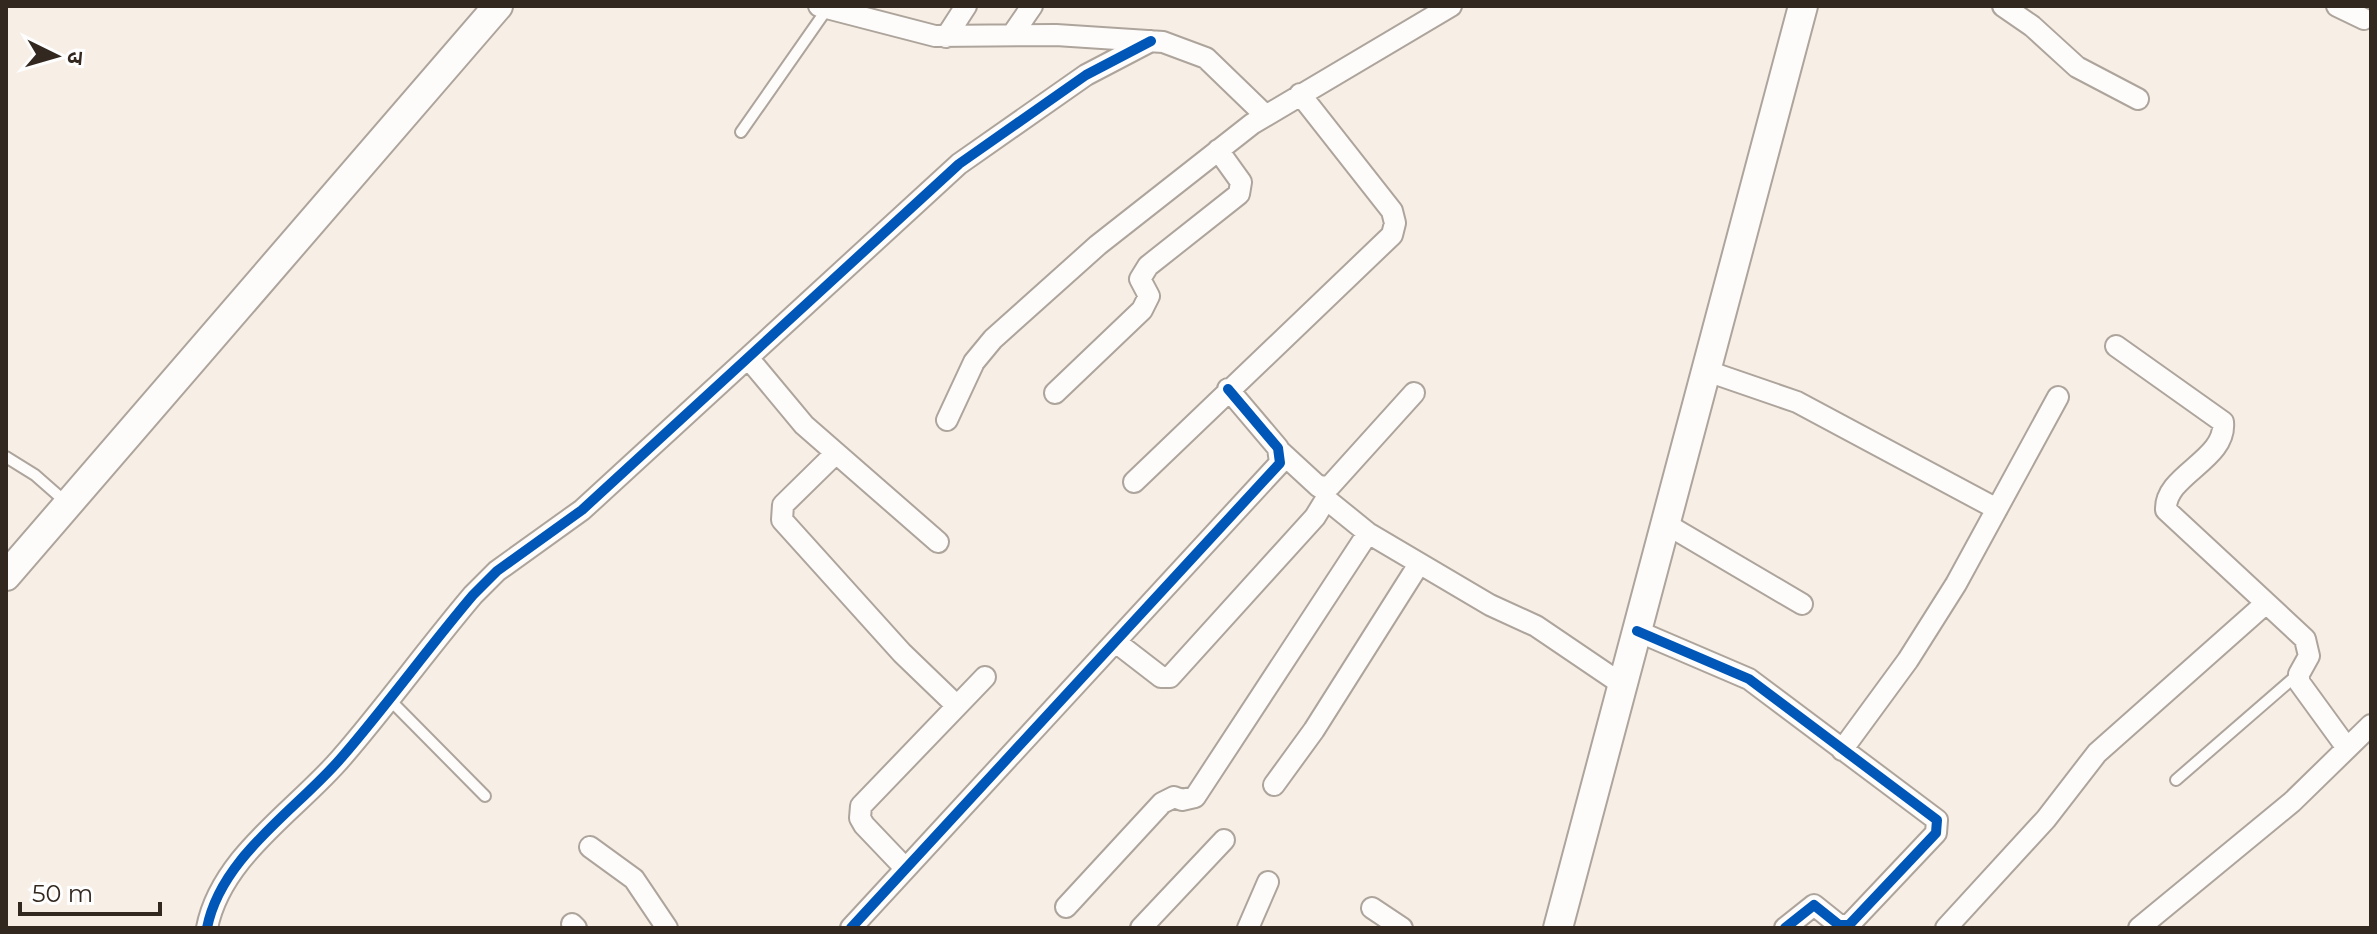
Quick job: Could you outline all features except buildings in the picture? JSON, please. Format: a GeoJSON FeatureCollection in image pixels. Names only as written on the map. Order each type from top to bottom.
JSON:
{"type":"FeatureCollection","features":[{"type":"Feature","properties":{"kind":"main road"},"geometry":{"type":"LineString","coordinates":[[6,576],[498,6]]}},
{"type":"Feature","properties":{"kind":"main road"},"geometry":{"type":"LineString","coordinates":[[1558,928],[1803,6]]}},
{"type":"Feature","properties":{"kind":"street"},"geometry":{"type":"LineString","coordinates":[[946,37],[966,6]]}},
{"type":"Feature","properties":{"kind":"street"},"geometry":{"type":"LineString","coordinates":[[1012,35],[1032,6]]}},
{"type":"Feature","properties":{"kind":"street"},"geometry":{"type":"LineString","coordinates":[[947,420],[974,362],[993,339],[1098,245],[1265,115],[1451,6]]}},
{"type":"Feature","properties":{"kind":"street"},"geometry":{"type":"LineString","coordinates":[[2003,6],[2032,26],[2077,67],[2138,99]]}},
{"type":"Feature","properties":{"kind":"street"},"geometry":{"type":"LineString","coordinates":[[2337,6],[2364,19]]}},
{"type":"Feature","properties":{"kind":"street"},"geometry":{"type":"LineString","coordinates":[[823,8],[877,14],[946,37],[1012,35],[1151,41],[1174,45],[1206,58],[1265,115]]}},
{"type":"Feature","properties":{"kind":"street"},"geometry":{"type":"LineString","coordinates":[[207,928],[220,892],[255,845],[331,770],[473,595],[497,571],[582,510],[959,164],[1086,75],[1151,41]]}},
{"type":"Feature","properties":{"kind":"street"},"geometry":{"type":"LineString","coordinates":[[1134,482],[1392,235],[1395,223],[1392,211],[1300,94]]}},
{"type":"Feature","properties":{"kind":"street"},"geometry":{"type":"LineString","coordinates":[[1055,393],[1142,310],[1149,296],[1140,279],[1148,266],[1239,194],[1241,182],[1218,150]]}},
{"type":"Feature","properties":{"kind":"street"},"geometry":{"type":"LineString","coordinates":[[2116,346],[2223,422],[2223,431],[2215,446],[2168,497],[2166,510],[2310,647],[2309,656],[2299,674],[2303,690],[2347,748]]}},
{"type":"Feature","properties":{"kind":"street"},"geometry":{"type":"LineString","coordinates":[[749,359],[804,425],[938,542]]}},
{"type":"Feature","properties":{"kind":"street"},"geometry":{"type":"LineString","coordinates":[[1707,371],[1797,402],[1997,509]]}},
{"type":"Feature","properties":{"kind":"street"},"geometry":{"type":"LineString","coordinates":[[1228,389],[1281,452],[1368,533],[1419,564],[1536,626],[1623,685]]}},
{"type":"Feature","properties":{"kind":"street"},"geometry":{"type":"LineString","coordinates":[[1117,643],[1161,677],[1170,677],[1315,517],[1330,486],[1414,393]]}},
{"type":"Feature","properties":{"kind":"street"},"geometry":{"type":"LineString","coordinates":[[1842,750],[1908,660],[1997,509],[2058,397]]}},
{"type":"Feature","properties":{"kind":"street"},"geometry":{"type":"LineString","coordinates":[[851,928],[1271,474],[1280,463],[1281,452]]}},
{"type":"Feature","properties":{"kind":"street"},"geometry":{"type":"LineString","coordinates":[[835,454],[783,505],[782,520],[902,653],[957,706]]}},
{"type":"Feature","properties":{"kind":"street"},"geometry":{"type":"LineString","coordinates":[[1666,524],[1802,604]]}},
{"type":"Feature","properties":{"kind":"street"},"geometry":{"type":"LineString","coordinates":[[1066,907],[1162,803],[1174,797],[1189,800],[1202,789],[1368,533]]}},
{"type":"Feature","properties":{"kind":"street"},"geometry":{"type":"LineString","coordinates":[[1274,785],[1314,730],[1419,564]]}},
{"type":"Feature","properties":{"kind":"street"},"geometry":{"type":"LineString","coordinates":[[1946,928],[2046,819],[2097,753],[2265,604]]}},
{"type":"Feature","properties":{"kind":"street"},"geometry":{"type":"LineString","coordinates":[[1637,631],[1749,679],[1930,814],[1939,826],[1849,925],[1839,925],[1814,905],[1785,928]]}},
{"type":"Feature","properties":{"kind":"street"},"geometry":{"type":"LineString","coordinates":[[905,868],[864,825],[860,818],[861,806],[985,677]]}},
{"type":"Feature","properties":{"kind":"street"},"geometry":{"type":"LineString","coordinates":[[2139,928],[2292,802],[2371,725]]}},
{"type":"Feature","properties":{"kind":"street"},"geometry":{"type":"LineString","coordinates":[[1141,928],[1224,840]]}},
{"type":"Feature","properties":{"kind":"street"},"geometry":{"type":"LineString","coordinates":[[590,847],[634,879],[667,928]]}},
{"type":"Feature","properties":{"kind":"street"},"geometry":{"type":"LineString","coordinates":[[1248,928],[1268,882]]}},
{"type":"Feature","properties":{"kind":"street"},"geometry":{"type":"LineString","coordinates":[[1372,908],[1402,928]]}},
{"type":"Feature","properties":{"kind":"lane"},"geometry":{"type":"LineString","coordinates":[[741,132],[823,8]]}},
{"type":"Feature","properties":{"kind":"lane"},"geometry":{"type":"LineString","coordinates":[[6,457],[25,467],[68,505]]}},
{"type":"Feature","properties":{"kind":"lane"},"geometry":{"type":"LineString","coordinates":[[2176,780],[2299,674]]}},
{"type":"Feature","properties":{"kind":"lane"},"geometry":{"type":"LineString","coordinates":[[388,698],[485,796]]}},
{"type":"Feature","properties":{"kind":"cycle path"},"geometry":{"type":"LineString","coordinates":[[207,928],[215,902],[244,856],[342,757],[473,595],[497,571],[582,510],[959,164],[1086,75],[1151,41]]}},
{"type":"Feature","properties":{"kind":"cycle path"},"geometry":{"type":"LineString","coordinates":[[851,928],[1280,463],[1278,448],[1228,389]]}},
{"type":"Feature","properties":{"kind":"cycle path"},"geometry":{"type":"LineString","coordinates":[[1637,631],[1749,679],[1937,820],[1936,833],[1849,925],[1839,925],[1814,905],[1785,928]]}}]}
